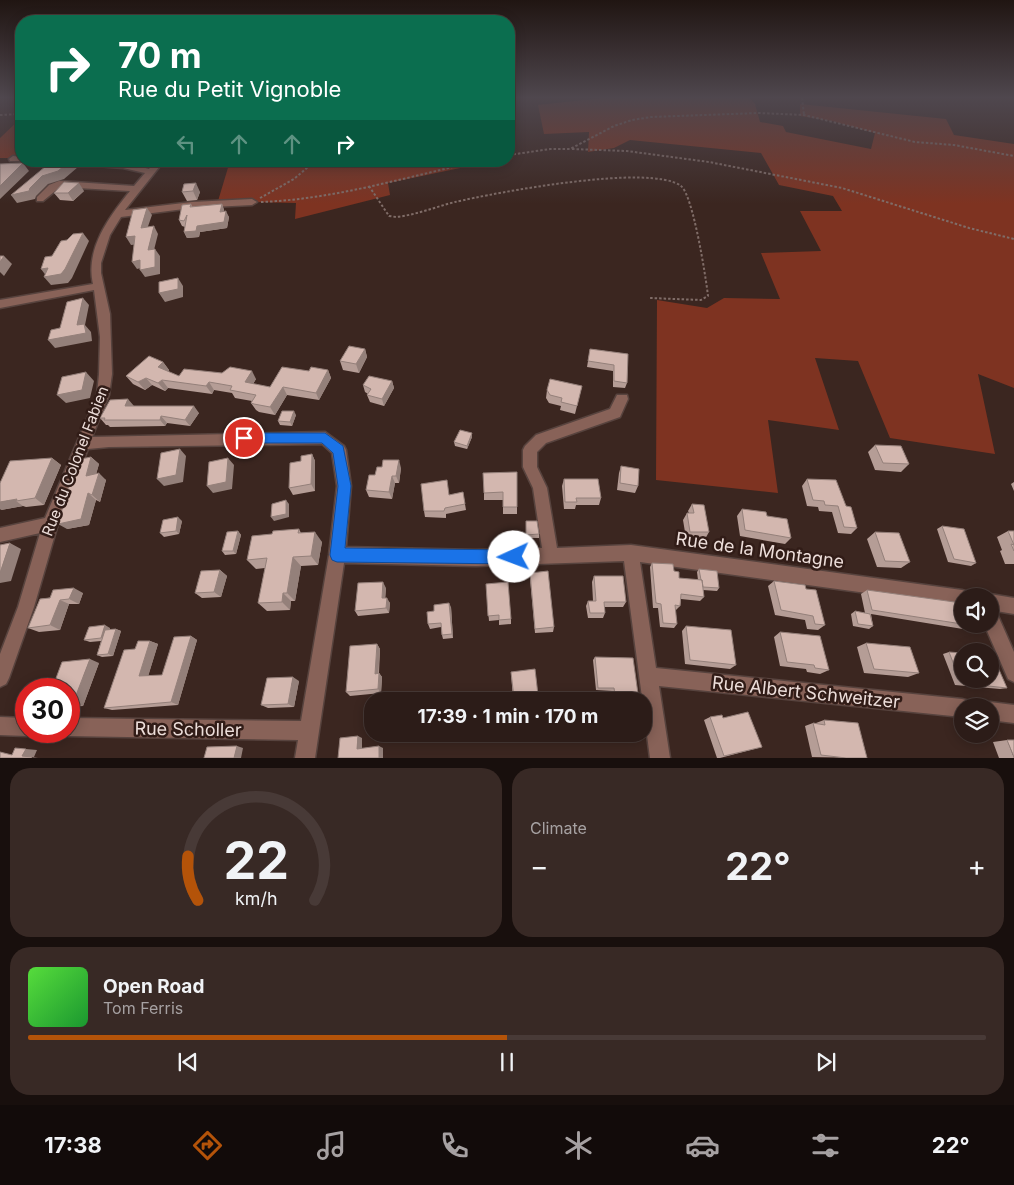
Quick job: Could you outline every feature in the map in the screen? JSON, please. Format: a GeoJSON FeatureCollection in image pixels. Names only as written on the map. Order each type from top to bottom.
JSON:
{"type":"FeatureCollection","features":[{"type":"Feature","properties":{"kind":"street"},"geometry":{"type":"LineString","coordinates":[[128,167],[152,172]]}},
{"type":"Feature","properties":{"kind":"street","name":"Rue du Colonel Fabien"},"geometry":{"type":"LineString","coordinates":[[0,678],[26,607],[50,524],[103,395],[106,382],[103,304],[95,265],[102,242],[118,214],[156,167]]}},
{"type":"Feature","properties":{"kind":"street"},"geometry":{"type":"LineString","coordinates":[[40,199],[52,187],[59,184],[137,189]]}},
{"type":"Feature","properties":{"kind":"street"},"geometry":{"type":"LineString","coordinates":[[118,214],[192,205],[252,202]]}},
{"type":"Feature","properties":{"kind":"street"},"geometry":{"type":"LineString","coordinates":[[0,304],[99,286]]}},
{"type":"Feature","properties":{"kind":"street"},"geometry":{"type":"LineString","coordinates":[[551,556],[540,488],[530,467],[530,450],[541,439],[615,413],[622,399]]}},
{"type":"Feature","properties":{"kind":"street"},"geometry":{"type":"LineString","coordinates":[[83,444],[129,441],[325,438],[339,450],[344,486],[337,555],[318,686],[308,731],[305,758]]}},
{"type":"Feature","properties":{"kind":"street"},"geometry":{"type":"LineString","coordinates":[[0,535],[50,524]]}},
{"type":"Feature","properties":{"kind":"street"},"geometry":{"type":"LineString","coordinates":[[631,553],[650,676],[660,758]]}},
{"type":"Feature","properties":{"kind":"street","name":"Rue de la Montagne"},"geometry":{"type":"LineString","coordinates":[[337,555],[476,558],[631,553],[954,597]]}},
{"type":"Feature","properties":{"kind":"street"},"geometry":{"type":"LineString","coordinates":[[999,604],[1014,606]]}},
{"type":"Feature","properties":{"kind":"street"},"geometry":{"type":"LineString","coordinates":[[997,633],[1014,673]]}},
{"type":"Feature","properties":{"kind":"street","name":"Rue Albert Schweitzer"},"geometry":{"type":"LineString","coordinates":[[650,676],[954,707]]}},
{"type":"Feature","properties":{"kind":"street"},"geometry":{"type":"LineString","coordinates":[[999,712],[1014,714]]}},
{"type":"Feature","properties":{"kind":"street"},"geometry":{"type":"LineString","coordinates":[[0,726],[15,726]]}},
{"type":"Feature","properties":{"kind":"street","name":"Rue Scholler"},"geometry":{"type":"LineString","coordinates":[[80,727],[308,731]]}},
{"type":"Feature","properties":{"kind":"path"},"geometry":{"type":"LineString","coordinates":[[570,149],[600,133]]}},
{"type":"Feature","properties":{"kind":"path"},"geometry":{"type":"LineString","coordinates":[[880,133],[915,142],[1014,156]]}},
{"type":"Feature","properties":{"kind":"path"},"geometry":{"type":"LineString","coordinates":[[515,155],[570,149],[627,151],[709,162],[842,188],[969,228],[1014,239]]}},
{"type":"Feature","properties":{"kind":"path"},"geometry":{"type":"LineString","coordinates":[[252,202],[294,179],[308,167]]}},
{"type":"Feature","properties":{"kind":"path"},"geometry":{"type":"LineString","coordinates":[[252,202],[315,199],[453,167]]}},
{"type":"Feature","properties":{"kind":"path"},"geometry":{"type":"LineString","coordinates":[[369,186],[389,216],[396,218],[446,204],[520,188],[641,178],[677,182],[683,187],[689,206],[707,278],[708,296],[701,300],[650,298]]}},
{"type":"Feature","properties":{"kind":"shaded area"},"geometry":{"type":"Polygon","coordinates":[[[5,133],[15,133],[15,158],[0,158],[0,138],[5,133]]]}},
{"type":"Feature","properties":{"kind":"shaded area"},"geometry":{"type":"Polygon","coordinates":[[[589,133],[793,133],[871,149],[875,133],[953,133],[1014,144],[1014,388],[978,374],[995,454],[890,438],[858,361],[815,358],[839,430],[768,420],[778,493],[656,480],[657,300],[707,308],[724,298],[780,299],[761,253],[821,251],[800,211],[842,211],[833,196],[779,185],[761,153],[630,140],[614,148],[588,152],[589,133]]]}},
{"type":"Feature","properties":{"kind":"shaded area"},"geometry":{"type":"Polygon","coordinates":[[[228,167],[465,167],[388,183],[390,195],[295,219],[296,203],[218,201],[228,167]]]}},
{"type":"Feature","properties":{"kind":"building"},"geometry":{"type":"Polygon","coordinates":[[[15,163],[15,167],[19,167],[0,186],[0,164],[15,163]]]}},
{"type":"Feature","properties":{"kind":"building"},"geometry":{"type":"Polygon","coordinates":[[[45,167],[63,167],[58,171],[42,176],[29,191],[11,195],[45,167]]]}},
{"type":"Feature","properties":{"kind":"building"},"geometry":{"type":"Polygon","coordinates":[[[64,182],[79,183],[68,193],[54,193],[64,182]]]}},
{"type":"Feature","properties":{"kind":"building"},"geometry":{"type":"Polygon","coordinates":[[[196,183],[193,191],[182,192],[184,184],[196,183]]]}},
{"type":"Feature","properties":{"kind":"building"},"geometry":{"type":"Polygon","coordinates":[[[191,204],[190,207],[222,204],[220,212],[226,211],[224,222],[197,226],[196,231],[184,232],[187,215],[184,221],[179,220],[182,205],[191,204]]]}},
{"type":"Feature","properties":{"kind":"building"},"geometry":{"type":"Polygon","coordinates":[[[147,208],[141,228],[154,226],[148,250],[155,249],[155,267],[140,270],[140,260],[132,262],[135,236],[126,237],[133,210],[147,208]]]}},
{"type":"Feature","properties":{"kind":"building"},"geometry":{"type":"Polygon","coordinates":[[[83,233],[61,274],[44,277],[48,268],[41,269],[45,257],[52,256],[61,241],[67,240],[73,234],[83,233]]]}},
{"type":"Feature","properties":{"kind":"building"},"geometry":{"type":"Polygon","coordinates":[[[178,278],[178,289],[159,293],[159,282],[178,278]]]}},
{"type":"Feature","properties":{"kind":"building"},"geometry":{"type":"Polygon","coordinates":[[[83,298],[77,325],[84,324],[86,333],[48,340],[51,330],[60,328],[67,302],[83,298]]]}},
{"type":"Feature","properties":{"kind":"building"},"geometry":{"type":"Polygon","coordinates":[[[349,346],[365,349],[356,364],[340,361],[349,346]]]}},
{"type":"Feature","properties":{"kind":"building"},"geometry":{"type":"Polygon","coordinates":[[[590,349],[628,354],[627,383],[614,381],[614,365],[588,361],[590,349]]]}},
{"type":"Feature","properties":{"kind":"building"},"geometry":{"type":"Polygon","coordinates":[[[149,356],[163,362],[158,367],[179,376],[184,369],[222,373],[230,367],[252,371],[245,382],[270,387],[282,367],[309,371],[311,367],[328,370],[316,393],[283,387],[270,407],[251,403],[256,395],[230,390],[232,386],[209,382],[206,386],[162,380],[158,383],[146,378],[138,382],[126,376],[149,356]]]}},
{"type":"Feature","properties":{"kind":"building"},"geometry":{"type":"Polygon","coordinates":[[[86,372],[82,390],[57,395],[62,377],[86,372]]]}},
{"type":"Feature","properties":{"kind":"building"},"geometry":{"type":"Polygon","coordinates":[[[369,376],[392,381],[382,399],[367,395],[371,389],[363,385],[369,376]]]}},
{"type":"Feature","properties":{"kind":"building"},"geometry":{"type":"Polygon","coordinates":[[[550,379],[582,386],[577,406],[561,402],[562,398],[550,395],[547,390],[550,379]]]}},
{"type":"Feature","properties":{"kind":"building"},"geometry":{"type":"Polygon","coordinates":[[[128,399],[125,406],[194,406],[185,420],[161,416],[160,420],[104,420],[105,418],[100,418],[110,400],[128,399]]]}},
{"type":"Feature","properties":{"kind":"building"},"geometry":{"type":"Polygon","coordinates":[[[282,411],[294,411],[290,422],[278,421],[282,411]]]}},
{"type":"Feature","properties":{"kind":"building"},"geometry":{"type":"Polygon","coordinates":[[[460,430],[472,433],[467,446],[454,442],[460,430]]]}},
{"type":"Feature","properties":{"kind":"building"},"geometry":{"type":"Polygon","coordinates":[[[875,445],[901,446],[909,464],[883,463],[875,445]]]}},
{"type":"Feature","properties":{"kind":"building"},"geometry":{"type":"Polygon","coordinates":[[[180,449],[176,475],[157,479],[161,453],[180,449]]]}},
{"type":"Feature","properties":{"kind":"building"},"geometry":{"type":"Polygon","coordinates":[[[312,454],[311,484],[289,488],[290,463],[301,461],[301,456],[312,454]]]}},
{"type":"Feature","properties":{"kind":"building"},"geometry":{"type":"Polygon","coordinates":[[[91,457],[86,476],[99,473],[92,495],[88,493],[81,519],[58,524],[76,460],[91,457]]]}},
{"type":"Feature","properties":{"kind":"building"},"geometry":{"type":"Polygon","coordinates":[[[52,458],[35,498],[0,502],[0,483],[10,461],[52,458]]]}},
{"type":"Feature","properties":{"kind":"building"},"geometry":{"type":"Polygon","coordinates":[[[228,458],[226,482],[207,486],[209,462],[228,458]]]}},
{"type":"Feature","properties":{"kind":"building"},"geometry":{"type":"Polygon","coordinates":[[[383,460],[399,460],[396,476],[392,476],[389,492],[366,490],[369,475],[375,475],[377,467],[382,467],[383,460]]]}},
{"type":"Feature","properties":{"kind":"building"},"geometry":{"type":"Polygon","coordinates":[[[621,466],[639,469],[638,486],[620,483],[621,466]]]}},
{"type":"Feature","properties":{"kind":"building"},"geometry":{"type":"Polygon","coordinates":[[[517,472],[517,507],[503,507],[503,492],[484,493],[483,473],[517,472]]]}},
{"type":"Feature","properties":{"kind":"building"},"geometry":{"type":"Polygon","coordinates":[[[564,479],[598,479],[601,498],[576,498],[577,502],[565,502],[564,479]]]}},
{"type":"Feature","properties":{"kind":"building"},"geometry":{"type":"Polygon","coordinates":[[[807,479],[836,480],[846,506],[851,507],[857,528],[844,527],[838,506],[825,505],[824,501],[813,500],[807,479]]]}},
{"type":"Feature","properties":{"kind":"building"},"geometry":{"type":"Polygon","coordinates":[[[447,480],[449,495],[463,492],[465,504],[445,508],[444,511],[424,511],[421,484],[447,480]]]}},
{"type":"Feature","properties":{"kind":"building"},"geometry":{"type":"Polygon","coordinates":[[[286,500],[286,514],[271,517],[272,504],[286,500]]]}},
{"type":"Feature","properties":{"kind":"building"},"geometry":{"type":"Polygon","coordinates":[[[692,504],[704,505],[709,532],[690,532],[687,513],[694,513],[692,504]]]}},
{"type":"Feature","properties":{"kind":"building"},"geometry":{"type":"Polygon","coordinates":[[[742,509],[766,512],[767,516],[787,519],[791,538],[745,530],[742,509]]]}},
{"type":"Feature","properties":{"kind":"building"},"geometry":{"type":"Polygon","coordinates":[[[178,517],[176,531],[160,533],[163,520],[178,517]]]}},
{"type":"Feature","properties":{"kind":"building"},"geometry":{"type":"Polygon","coordinates":[[[526,521],[537,521],[539,534],[526,535],[526,521]]]}},
{"type":"Feature","properties":{"kind":"building"},"geometry":{"type":"Polygon","coordinates":[[[942,526],[964,529],[976,563],[954,559],[942,526]]]}},
{"type":"Feature","properties":{"kind":"building"},"geometry":{"type":"Polygon","coordinates":[[[299,529],[298,533],[315,532],[311,556],[293,557],[287,593],[283,593],[282,602],[258,603],[267,558],[247,560],[252,536],[272,534],[273,531],[299,529]]]}},
{"type":"Feature","properties":{"kind":"building"},"geometry":{"type":"Polygon","coordinates":[[[238,531],[233,551],[222,551],[227,532],[238,531]]]}},
{"type":"Feature","properties":{"kind":"building"},"geometry":{"type":"Polygon","coordinates":[[[1008,531],[1014,531],[1014,545],[1008,531]]]}},
{"type":"Feature","properties":{"kind":"building"},"geometry":{"type":"Polygon","coordinates":[[[875,532],[899,533],[910,562],[885,561],[875,532]]]}},
{"type":"Feature","properties":{"kind":"building"},"geometry":{"type":"Polygon","coordinates":[[[10,543],[0,573],[0,545],[10,543]]]}},
{"type":"Feature","properties":{"kind":"building"},"geometry":{"type":"Polygon","coordinates":[[[652,563],[673,564],[674,571],[679,572],[679,578],[702,580],[704,597],[681,594],[680,606],[675,605],[677,624],[663,623],[661,604],[656,603],[652,563]]]}},
{"type":"Feature","properties":{"kind":"building"},"geometry":{"type":"Polygon","coordinates":[[[699,569],[717,571],[719,588],[703,587],[699,569]]]}},
{"type":"Feature","properties":{"kind":"building"},"geometry":{"type":"Polygon","coordinates":[[[220,570],[214,592],[195,593],[201,571],[220,570]]]}},
{"type":"Feature","properties":{"kind":"building"},"geometry":{"type":"Polygon","coordinates":[[[548,571],[554,627],[535,629],[530,573],[548,571]]]}},
{"type":"Feature","properties":{"kind":"building"},"geometry":{"type":"Polygon","coordinates":[[[594,576],[623,576],[626,602],[604,602],[605,613],[590,613],[588,601],[596,601],[594,576]]]}},
{"type":"Feature","properties":{"kind":"building"},"geometry":{"type":"Polygon","coordinates":[[[774,581],[805,585],[806,589],[816,590],[825,625],[815,624],[813,616],[781,610],[774,581]]]}},
{"type":"Feature","properties":{"kind":"building"},"geometry":{"type":"Polygon","coordinates":[[[383,582],[382,598],[387,598],[386,608],[355,611],[358,583],[383,582]]]}},
{"type":"Feature","properties":{"kind":"building"},"geometry":{"type":"Polygon","coordinates":[[[508,582],[511,619],[499,620],[499,615],[488,616],[486,584],[508,582]]]}},
{"type":"Feature","properties":{"kind":"building"},"geometry":{"type":"Polygon","coordinates":[[[74,588],[69,599],[60,600],[50,625],[28,628],[40,599],[50,598],[53,590],[74,588]]]}},
{"type":"Feature","properties":{"kind":"building"},"geometry":{"type":"Polygon","coordinates":[[[867,590],[954,602],[954,623],[872,610],[867,590]]]}},
{"type":"Feature","properties":{"kind":"building"},"geometry":{"type":"Polygon","coordinates":[[[449,603],[452,634],[442,635],[441,623],[428,624],[427,612],[434,611],[434,605],[449,603]]]}},
{"type":"Feature","properties":{"kind":"building"},"geometry":{"type":"Polygon","coordinates":[[[855,611],[870,614],[873,626],[858,624],[855,611]]]}},
{"type":"Feature","properties":{"kind":"building"},"geometry":{"type":"Polygon","coordinates":[[[105,625],[101,638],[84,640],[89,627],[105,625]]]}},
{"type":"Feature","properties":{"kind":"building"},"geometry":{"type":"Polygon","coordinates":[[[686,626],[731,630],[736,665],[690,660],[686,626]]]}},
{"type":"Feature","properties":{"kind":"building"},"geometry":{"type":"Polygon","coordinates":[[[116,629],[108,654],[97,655],[105,630],[116,629]]]}},
{"type":"Feature","properties":{"kind":"building"},"geometry":{"type":"Polygon","coordinates":[[[780,632],[820,636],[829,670],[815,668],[814,665],[787,662],[780,632]]]}},
{"type":"Feature","properties":{"kind":"building"},"geometry":{"type":"Polygon","coordinates":[[[191,636],[171,702],[104,708],[124,650],[135,649],[138,641],[150,641],[139,676],[162,675],[174,637],[191,636]]]}},
{"type":"Feature","properties":{"kind":"building"},"geometry":{"type":"Polygon","coordinates":[[[866,643],[910,647],[919,673],[874,669],[866,643]]]}},
{"type":"Feature","properties":{"kind":"building"},"geometry":{"type":"Polygon","coordinates":[[[377,644],[375,674],[379,673],[378,689],[346,692],[350,646],[377,644]]]}},
{"type":"Feature","properties":{"kind":"building"},"geometry":{"type":"Polygon","coordinates":[[[949,652],[954,652],[954,665],[949,652]]]}},
{"type":"Feature","properties":{"kind":"building"},"geometry":{"type":"Polygon","coordinates":[[[595,657],[633,658],[638,692],[615,692],[614,688],[598,688],[595,657]]]}},
{"type":"Feature","properties":{"kind":"building"},"geometry":{"type":"Polygon","coordinates":[[[90,659],[80,685],[80,678],[56,678],[62,662],[90,659]]]}},
{"type":"Feature","properties":{"kind":"building"},"geometry":{"type":"Polygon","coordinates":[[[535,669],[538,692],[513,692],[511,672],[535,669]]]}},
{"type":"Feature","properties":{"kind":"building"},"geometry":{"type":"Polygon","coordinates":[[[999,670],[1007,688],[999,687],[999,670]]]}},
{"type":"Feature","properties":{"kind":"building"},"geometry":{"type":"Polygon","coordinates":[[[293,677],[288,704],[261,705],[267,678],[293,677]]]}},
{"type":"Feature","properties":{"kind":"building"},"geometry":{"type":"Polygon","coordinates":[[[748,712],[762,747],[724,756],[710,717],[722,715],[723,718],[748,712]]]}},
{"type":"Feature","properties":{"kind":"building"},"geometry":{"type":"Polygon","coordinates":[[[824,720],[858,723],[867,758],[821,755],[813,723],[825,725],[824,720]]]}},
{"type":"Feature","properties":{"kind":"building"},"geometry":{"type":"Polygon","coordinates":[[[358,736],[357,749],[379,746],[379,758],[338,758],[340,738],[358,736]]]}},
{"type":"Feature","properties":{"kind":"building"},"geometry":{"type":"Polygon","coordinates":[[[1007,740],[1014,740],[1014,757],[1007,740]]]}},
{"type":"Feature","properties":{"kind":"building"},"geometry":{"type":"Polygon","coordinates":[[[237,746],[234,758],[204,758],[207,747],[237,746]]]}},
{"type":"Feature","properties":{"kind":"building"},"geometry":{"type":"Polygon","coordinates":[[[15,748],[26,749],[22,756],[32,757],[0,758],[0,752],[12,755],[15,748]]]}},
{"type":"Feature","properties":{"kind":"route"},"geometry":{"type":"LineString","coordinates":[[244,438],[325,438],[339,450],[344,486],[337,555],[514,557]]}}]}
